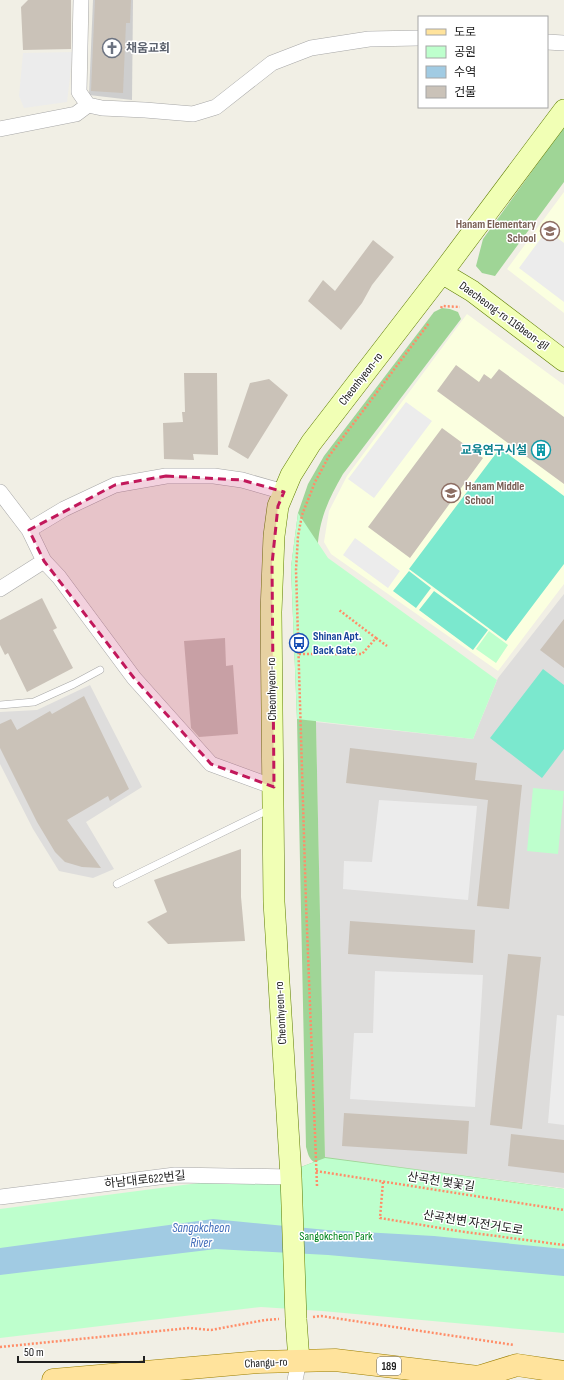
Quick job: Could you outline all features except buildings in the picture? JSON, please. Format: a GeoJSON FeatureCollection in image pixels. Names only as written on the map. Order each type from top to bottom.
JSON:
{"type":"FeatureCollection","features":[{"type":"Feature","properties":{"kind":"main road","name":"Cheonhyeon-ro"},"geometry":{"type":"LineString","coordinates":[[299,1374],[291,1177],[274,902],[271,612],[272,564],[278,506],[291,475],[311,443],[442,273],[564,110]]}},
{"type":"Feature","properties":{"kind":"main road","name":"Daecheong-ro 116beon-gil"},"geometry":{"type":"LineString","coordinates":[[442,273],[472,291],[564,361]]}},
{"type":"Feature","properties":{"kind":"main road","name":"Changu-ro"},"geometry":{"type":"LineString","coordinates":[[53,1380],[259,1362],[299,1374],[335,1360],[481,1378],[517,1365],[564,1372]]}},
{"type":"Feature","properties":{"kind":"street"},"geometry":{"type":"LineString","coordinates":[[81,0],[79,92],[88,105],[102,108],[193,114],[216,107],[237,89],[272,64],[311,48],[369,39],[418,38]]}},
{"type":"Feature","properties":{"kind":"street"},"geometry":{"type":"LineString","coordinates":[[548,42],[564,43]]}},
{"type":"Feature","properties":{"kind":"street"},"geometry":{"type":"LineString","coordinates":[[0,129],[76,114],[88,105]]}},
{"type":"Feature","properties":{"kind":"street"},"geometry":{"type":"LineString","coordinates":[[29,530],[64,509],[115,485],[166,476],[214,476],[242,480],[284,492]]}},
{"type":"Feature","properties":{"kind":"street"},"geometry":{"type":"LineString","coordinates":[[0,492],[29,530],[44,561],[59,577],[134,678],[211,764],[274,797]]}},
{"type":"Feature","properties":{"kind":"street"},"geometry":{"type":"LineString","coordinates":[[0,589],[44,561]]}},
{"type":"Feature","properties":{"kind":"street","name":"하남대로622번길"},"geometry":{"type":"LineString","coordinates":[[0,1197],[175,1175],[291,1177]]}},
{"type":"Feature","properties":{"kind":"lane"},"geometry":{"type":"LineString","coordinates":[[0,704],[34,702],[74,684],[100,670]]}},
{"type":"Feature","properties":{"kind":"lane"},"geometry":{"type":"LineString","coordinates":[[117,884],[274,797]]}},
{"type":"Feature","properties":{"kind":"path"},"geometry":{"type":"LineString","coordinates":[[438,312],[442,306],[461,307]]}},
{"type":"Feature","properties":{"kind":"path"},"geometry":{"type":"LineString","coordinates":[[317,1186],[298,654],[296,570],[298,536],[302,514],[315,482],[329,456],[433,318]]}},
{"type":"Feature","properties":{"kind":"path"},"geometry":{"type":"LineString","coordinates":[[340,610],[387,646]]}},
{"type":"Feature","properties":{"kind":"path"},"geometry":{"type":"LineString","coordinates":[[298,654],[362,654],[376,638]]}},
{"type":"Feature","properties":{"kind":"path","name":"산곡천 벚꽃길"},"geometry":{"type":"LineString","coordinates":[[316,1171],[564,1210]]}},
{"type":"Feature","properties":{"kind":"path","name":"산곡천변 자전거도로"},"geometry":{"type":"LineString","coordinates":[[383,1182],[380,1218],[564,1246]]}},
{"type":"Feature","properties":{"kind":"highlighted area"},"geometry":{"type":"Polygon","coordinates":[[[166,476],[242,480],[284,492],[278,506],[272,564],[274,787],[211,764],[134,678],[44,561],[29,530],[115,485],[166,476]]]}},
{"type":"Feature","properties":{"kind":"shaded area","name":"채움교회"},"geometry":{"type":"Polygon","coordinates":[[[93,0],[133,0],[132,100],[89,95],[93,0]]]}},
{"type":"Feature","properties":{"kind":"shaded area"},"geometry":{"type":"Polygon","coordinates":[[[73,52],[67,102],[24,108],[19,96],[23,53],[73,52]]]}},
{"type":"Feature","properties":{"kind":"shaded area","name":"Hanam Elementary School"},"geometry":{"type":"Polygon","coordinates":[[[564,192],[564,313],[507,269],[564,192]]]}},
{"type":"Feature","properties":{"kind":"shaded area"},"geometry":{"type":"Polygon","coordinates":[[[547,230],[564,243],[564,302],[519,268],[547,230]]]}},
{"type":"Feature","properties":{"kind":"shaded area","name":"Hanam Middle School"},"geometry":{"type":"Polygon","coordinates":[[[467,314],[564,385],[564,584],[498,671],[331,554],[324,542],[329,511],[347,476],[467,314]]]}},
{"type":"Feature","properties":{"kind":"shaded area"},"geometry":{"type":"Polygon","coordinates":[[[406,402],[432,421],[374,498],[348,479],[406,402]]]}},
{"type":"Feature","properties":{"kind":"shaded area"},"geometry":{"type":"Polygon","coordinates":[[[355,538],[400,571],[388,588],[343,555],[355,538]]]}},
{"type":"Feature","properties":{"kind":"shaded area"},"geometry":{"type":"Polygon","coordinates":[[[564,594],[564,1188],[325,1158],[316,722],[473,739],[498,678],[564,594]]]}},
{"type":"Feature","properties":{"kind":"shaded area"},"geometry":{"type":"Polygon","coordinates":[[[90,685],[142,787],[86,822],[114,869],[93,878],[59,871],[33,829],[0,764],[0,712],[37,710],[90,685]]]}},
{"type":"Feature","properties":{"kind":"shaded area"},"geometry":{"type":"Polygon","coordinates":[[[379,800],[477,806],[468,900],[343,889],[344,861],[372,862],[379,800]]]}},
{"type":"Feature","properties":{"kind":"shaded area"},"geometry":{"type":"Polygon","coordinates":[[[375,971],[483,975],[475,1107],[350,1099],[354,1033],[373,1033],[375,971]]]}},
{"type":"Feature","properties":{"kind":"shaded area"},"geometry":{"type":"Polygon","coordinates":[[[557,1015],[564,1016],[564,1125],[548,1123],[557,1015]]]}},
{"type":"Feature","properties":{"kind":"green space"},"geometry":{"type":"Polygon","coordinates":[[[564,127],[564,182],[495,276],[482,273],[476,266],[483,239],[564,127]]]}},
{"type":"Feature","properties":{"kind":"green space"},"geometry":{"type":"Polygon","coordinates":[[[442,308],[458,312],[461,319],[343,474],[327,506],[319,532],[316,722],[325,1157],[564,1189],[264,1181],[314,1162],[309,1157],[306,1147],[297,719],[291,567],[298,513],[308,484],[324,456],[434,312],[442,308]]]}},
{"type":"Feature","properties":{"kind":"green space"},"geometry":{"type":"Polygon","coordinates":[[[500,448],[564,496],[564,564],[506,641],[409,569],[500,448]]]}},
{"type":"Feature","properties":{"kind":"green space"},"geometry":{"type":"Polygon","coordinates":[[[298,513],[328,558],[497,680],[473,739],[297,719],[291,567],[298,513]]]}},
{"type":"Feature","properties":{"kind":"green space"},"geometry":{"type":"Polygon","coordinates":[[[409,571],[431,588],[416,608],[393,591],[409,571]]]}},
{"type":"Feature","properties":{"kind":"green space"},"geometry":{"type":"Polygon","coordinates":[[[434,591],[488,630],[473,650],[419,610],[434,591]]]}},
{"type":"Feature","properties":{"kind":"green space"},"geometry":{"type":"Polygon","coordinates":[[[489,631],[508,645],[496,663],[476,649],[489,631]]]}},
{"type":"Feature","properties":{"kind":"green space"},"geometry":{"type":"Polygon","coordinates":[[[543,669],[564,685],[564,749],[542,778],[490,738],[543,669]]]}},
{"type":"Feature","properties":{"kind":"green space"},"geometry":{"type":"Polygon","coordinates":[[[533,788],[564,791],[558,854],[527,851],[533,788]]]}},
{"type":"Feature","properties":{"kind":"green space","name":"Sangokcheon Park"},"geometry":{"type":"Polygon","coordinates":[[[325,1158],[564,1189],[564,1333],[322,1311],[261,1307],[0,1338],[0,1209],[229,1179],[264,1181],[325,1158]]]}},
{"type":"Feature","properties":{"kind":"water","name":"Sangokcheon River"},"geometry":{"type":"Polygon","coordinates":[[[213,1219],[327,1230],[434,1236],[564,1249],[564,1276],[328,1255],[216,1249],[0,1275],[0,1248],[213,1219]]]}},
{"type":"Feature","properties":{"kind":"place","name":"채움교회"},"geometry":{"type":"Point","coordinates":[112,48]}},
{"type":"Feature","properties":{"kind":"place","name":"Hanam Elementary School"},"geometry":{"type":"Point","coordinates":[550,231]}},
{"type":"Feature","properties":{"kind":"place","name":"교육연구시설"},"geometry":{"type":"Point","coordinates":[541,450]}},
{"type":"Feature","properties":{"kind":"place","name":"Hanam Middle School"},"geometry":{"type":"Point","coordinates":[451,493]}},
{"type":"Feature","properties":{"kind":"place","name":"Shinan Apt. Back Gate"},"geometry":{"type":"Point","coordinates":[299,643]}}]}
